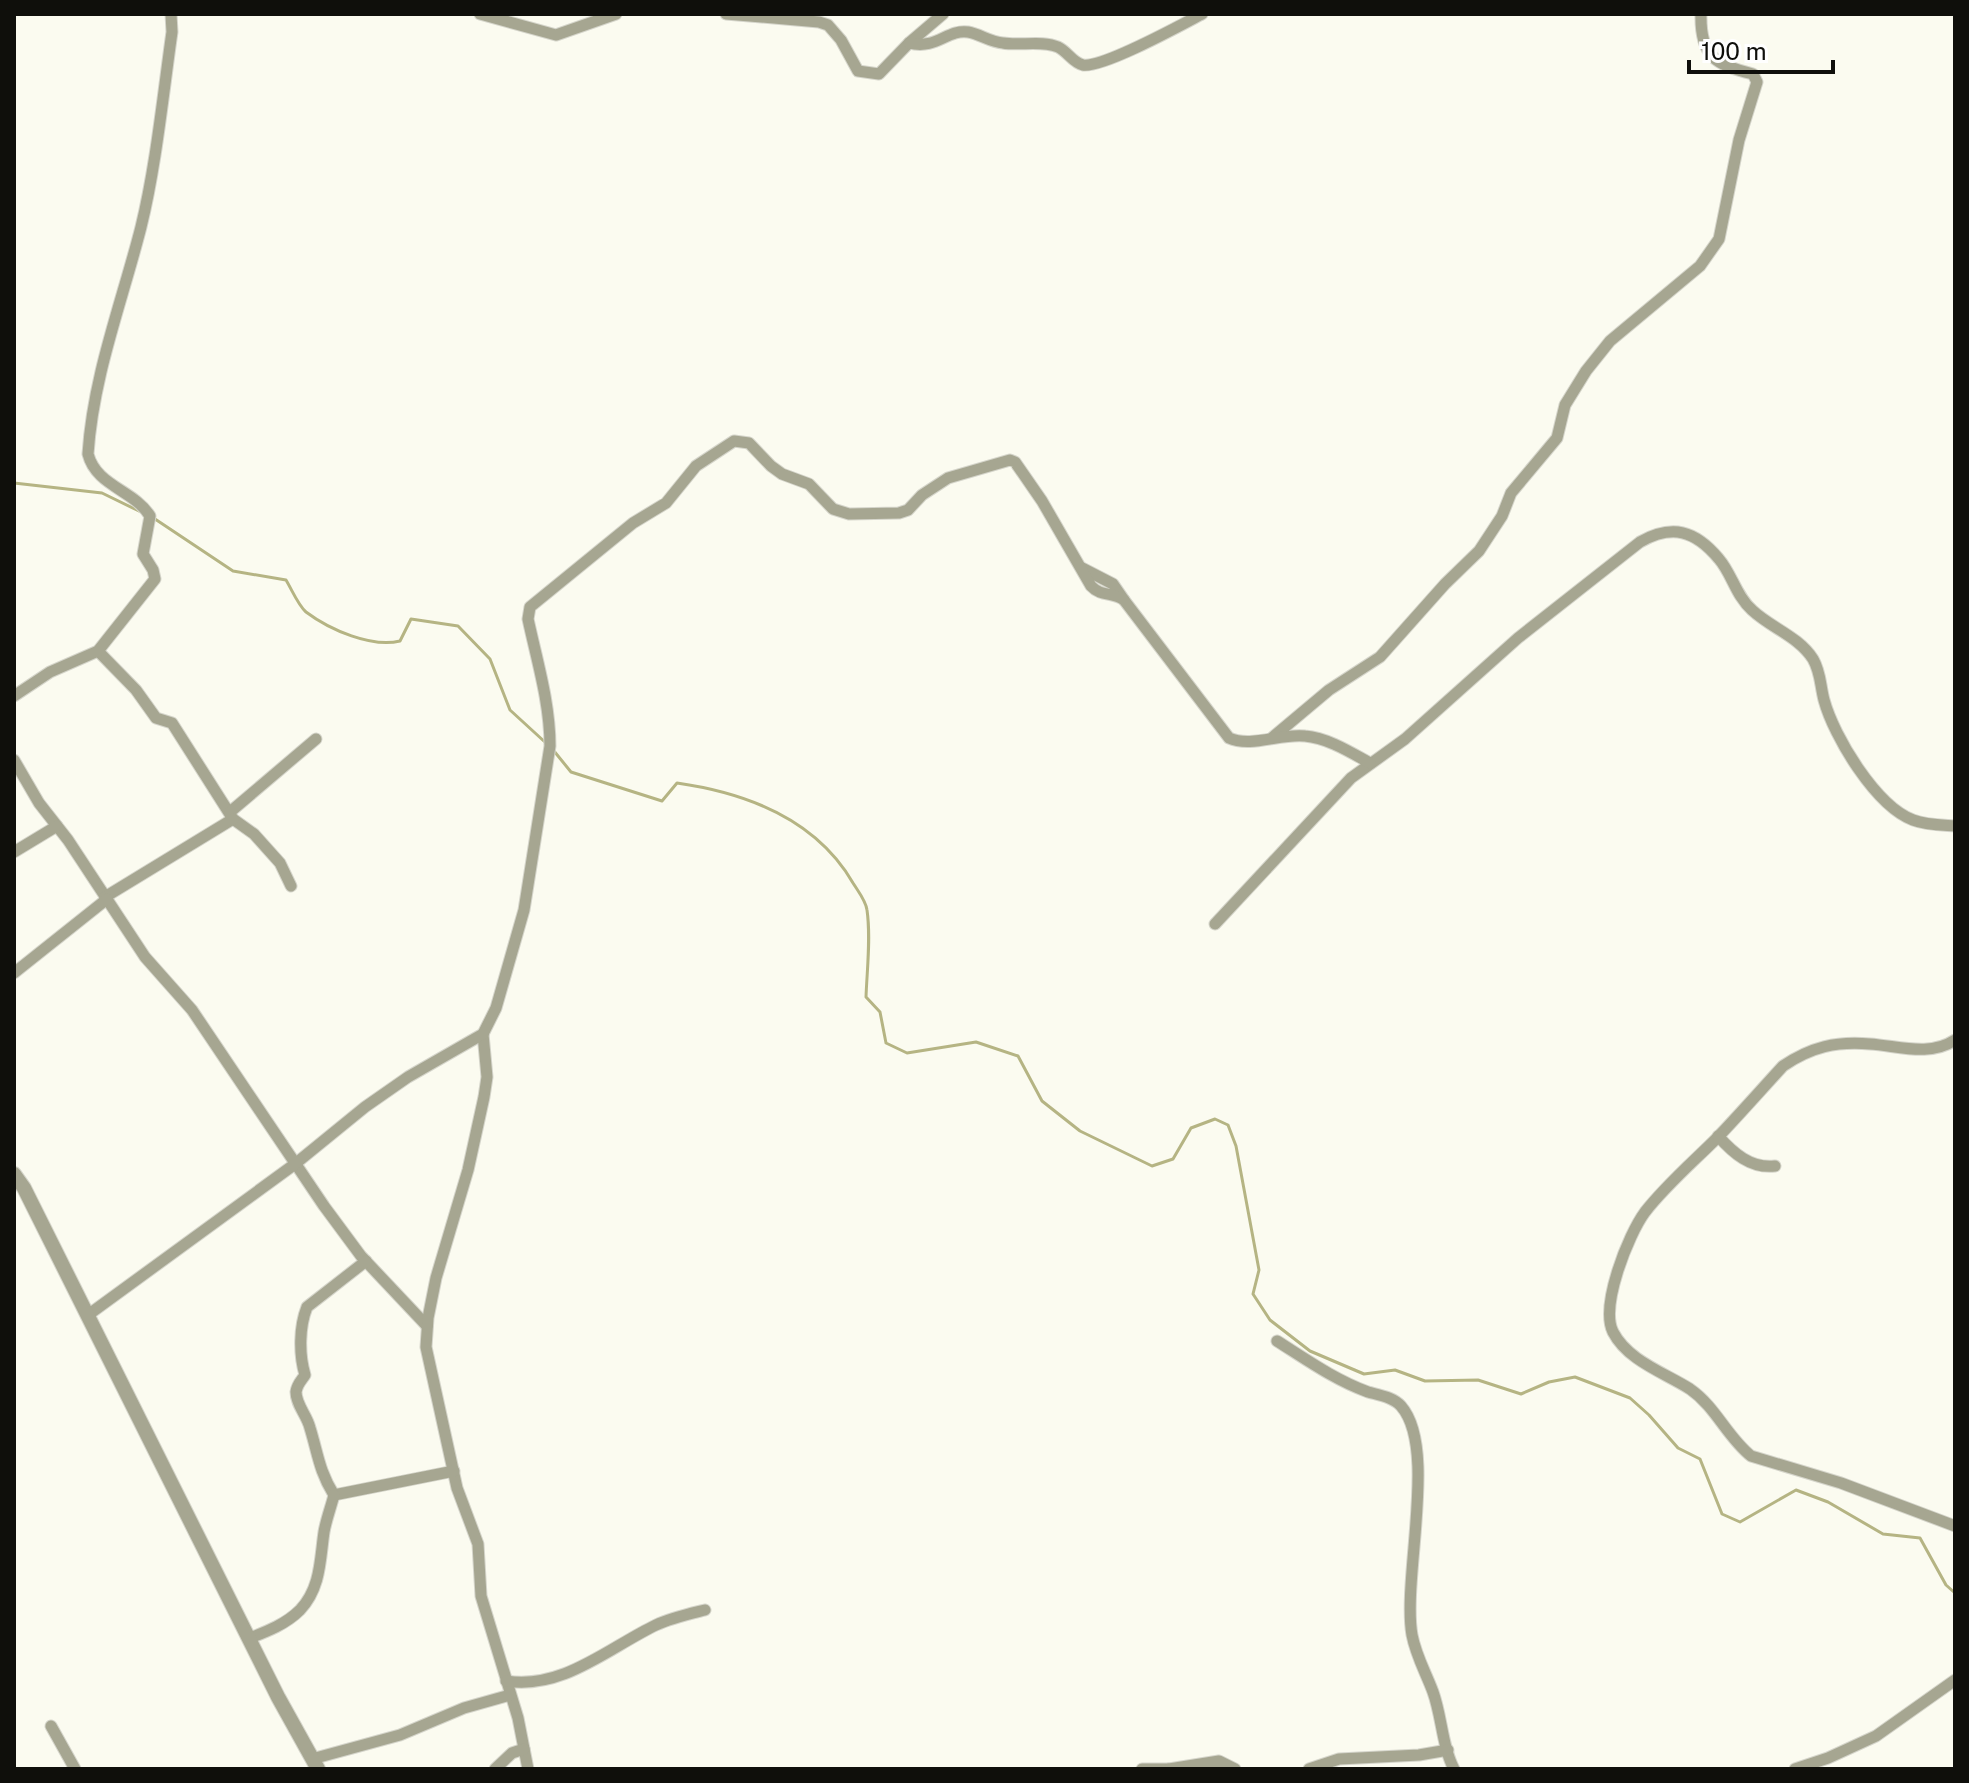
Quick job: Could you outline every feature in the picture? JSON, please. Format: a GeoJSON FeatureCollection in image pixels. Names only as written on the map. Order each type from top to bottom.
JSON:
{"type":"FeatureCollection","features":[{"type":"Feature","properties":{"kind":"street"},"geometry":{"type":"LineString","coordinates":[[14,696],[50,672],[98,651],[155,579],[143,554],[150,516],[142,503],[107,482],[90,462],[88,454],[97,392],[141,227],[172,32],[171,14]]}},
{"type":"Feature","properties":{"kind":"street"},"geometry":{"type":"LineString","coordinates":[[480,14],[556,35],[616,14]]}},
{"type":"Feature","properties":{"kind":"street"},"geometry":{"type":"LineString","coordinates":[[726,14],[828,25],[841,40],[858,71],[870,74],[879,74],[886,69],[909,43],[943,14]]}},
{"type":"Feature","properties":{"kind":"street"},"geometry":{"type":"LineString","coordinates":[[909,43],[921,46],[932,44],[954,34],[969,32],[1002,43],[1058,47],[1080,64],[1086,65],[1108,59],[1202,14]]}},
{"type":"Feature","properties":{"kind":"street"},"geometry":{"type":"LineString","coordinates":[[1273,737],[1329,690],[1380,657],[1479,551],[1502,516],[1511,493],[1557,438],[1565,405],[1586,371],[1610,341],[1700,266],[1719,239],[1739,140],[1757,82],[1753,74],[1721,65],[1711,56],[1704,44],[1701,14]]}},
{"type":"Feature","properties":{"kind":"street"},"geometry":{"type":"LineString","coordinates":[[528,1769],[481,1596],[475,1530],[457,1488],[426,1347],[436,1278],[468,1170],[484,1097],[487,1077],[483,1034],[496,1008],[524,910],[550,746],[546,698],[528,619],[530,607],[633,523],[666,503],[696,466],[734,441],[743,440],[782,474],[809,484],[833,509],[849,514],[908,510],[922,495],[948,478],[1010,460],[1020,467],[1095,591],[1124,600],[1229,738],[1245,741],[1304,735],[1370,763]]}},
{"type":"Feature","properties":{"kind":"street"},"geometry":{"type":"LineString","coordinates":[[1215,924],[1351,778],[1405,739],[1506,649],[1640,542],[1655,533],[1671,530],[1692,535],[1719,559],[1752,611],[1798,641],[1812,658],[1821,677],[1824,699],[1846,747],[1863,776],[1892,807],[1911,820],[1955,826]]}},
{"type":"Feature","properties":{"kind":"street"},"geometry":{"type":"LineString","coordinates":[[98,651],[136,690],[156,718],[172,723],[232,816],[254,834],[280,863],[291,886]]}},
{"type":"Feature","properties":{"kind":"street"},"geometry":{"type":"LineString","coordinates":[[14,973],[106,898],[232,816],[316,739]]}},
{"type":"Feature","properties":{"kind":"street"},"geometry":{"type":"LineString","coordinates":[[14,760],[145,957],[192,1010],[295,1164],[366,1261],[427,1326]]}},
{"type":"Feature","properties":{"kind":"street"},"geometry":{"type":"LineString","coordinates":[[14,852],[57,826]]}},
{"type":"Feature","properties":{"kind":"street"},"geometry":{"type":"LineString","coordinates":[[88,1315],[295,1164],[365,1107],[408,1077],[483,1034]]}},
{"type":"Feature","properties":{"kind":"street"},"geometry":{"type":"LineString","coordinates":[[1955,1040],[1936,1049],[1871,1044],[1832,1046],[1803,1052],[1783,1066],[1644,1214],[1615,1279],[1610,1307],[1612,1331],[1638,1358],[1690,1390],[1709,1406],[1740,1447],[1751,1456],[1841,1483],[1955,1526]]}},
{"type":"Feature","properties":{"kind":"street"},"geometry":{"type":"LineString","coordinates":[[1718,1136],[1736,1155],[1767,1167],[1775,1166]]}},
{"type":"Feature","properties":{"kind":"street"},"geometry":{"type":"LineString","coordinates":[[14,1174],[24,1188],[315,1764],[400,1735],[464,1708],[510,1695]]}},
{"type":"Feature","properties":{"kind":"street"},"geometry":{"type":"LineString","coordinates":[[250,1638],[279,1626],[301,1609],[312,1593],[321,1568],[325,1530],[334,1495],[317,1462],[310,1425],[296,1395],[297,1385],[305,1375],[300,1357],[304,1314],[307,1307],[366,1261]]}},
{"type":"Feature","properties":{"kind":"street"},"geometry":{"type":"LineString","coordinates":[[1277,1341],[1343,1382],[1392,1399],[1402,1407],[1415,1434],[1419,1465],[1412,1634],[1433,1690],[1454,1769]]}},
{"type":"Feature","properties":{"kind":"street"},"geometry":{"type":"LineString","coordinates":[[334,1495],[454,1471]]}},
{"type":"Feature","properties":{"kind":"street"},"geometry":{"type":"LineString","coordinates":[[506,1681],[546,1681],[603,1655],[656,1625],[705,1610]]}},
{"type":"Feature","properties":{"kind":"street"},"geometry":{"type":"LineString","coordinates":[[1795,1769],[1876,1736],[1955,1680]]}},
{"type":"Feature","properties":{"kind":"street"},"geometry":{"type":"LineString","coordinates":[[51,1726],[75,1769]]}},
{"type":"Feature","properties":{"kind":"street"},"geometry":{"type":"LineString","coordinates":[[495,1769],[512,1753],[524,1749]]}},
{"type":"Feature","properties":{"kind":"street"},"geometry":{"type":"LineString","coordinates":[[1309,1769],[1339,1759],[1419,1755],[1448,1750]]}},
{"type":"Feature","properties":{"kind":"street"},"geometry":{"type":"LineString","coordinates":[[1142,1769],[1169,1769],[1219,1761],[1235,1769]]}},
{"type":"Feature","properties":{"kind":"waterway"},"geometry":{"type":"LineString","coordinates":[[14,483],[102,493],[141,512]]}},
{"type":"Feature","properties":{"kind":"waterway"},"geometry":{"type":"LineString","coordinates":[[155,519],[233,571],[286,580],[306,612],[352,636],[377,642],[400,641],[411,619],[458,626],[490,659],[510,710],[546,743]]}},
{"type":"Feature","properties":{"kind":"waterway"},"geometry":{"type":"LineString","coordinates":[[554,751],[571,772],[662,801],[677,783],[754,802],[800,826],[820,842],[838,861],[866,907],[869,942],[866,997],[880,1012],[886,1043],[907,1053],[976,1042],[1018,1056],[1042,1101],[1080,1131],[1152,1166],[1173,1159],[1191,1128],[1215,1119],[1228,1125],[1236,1146],[1259,1270],[1253,1294],[1270,1320],[1310,1351],[1364,1374],[1395,1370],[1425,1381],[1478,1380],[1521,1394],[1549,1382],[1575,1377],[1630,1398],[1678,1448],[1700,1459],[1722,1514],[1740,1522],[1796,1490],[1828,1502],[1883,1534],[1920,1538],[1946,1585],[1955,1593]]}}]}
